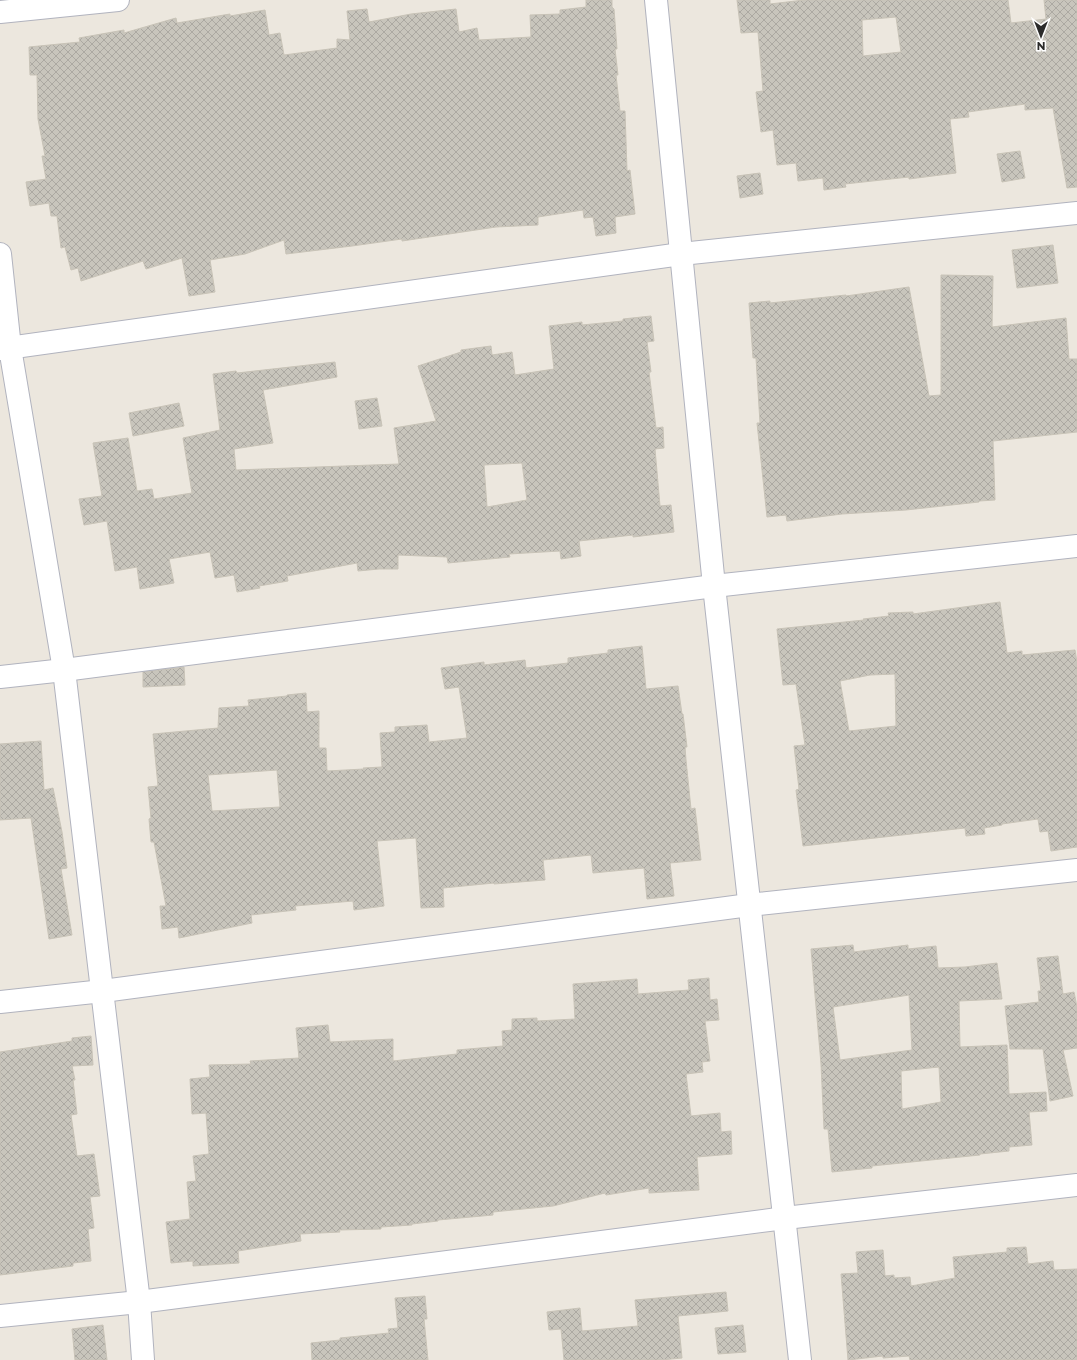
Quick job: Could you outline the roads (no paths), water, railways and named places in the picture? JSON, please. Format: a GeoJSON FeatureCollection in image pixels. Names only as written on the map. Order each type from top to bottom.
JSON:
{"type":"FeatureCollection","features":[{"type":"Feature","properties":{"kind":"street"},"geometry":{"type":"LineString","coordinates":[[0,12],[118,0]]}},
{"type":"Feature","properties":{"kind":"street"},"geometry":{"type":"LineString","coordinates":[[656,0],[714,586],[800,1360]]}},
{"type":"Feature","properties":{"kind":"street"},"geometry":{"type":"LineString","coordinates":[[5,348],[680,254],[1077,213]]}},
{"type":"Feature","properties":{"kind":"street"},"geometry":{"type":"LineString","coordinates":[[0,254],[5,348],[64,670],[103,991],[138,1302],[143,1360]]}},
{"type":"Feature","properties":{"kind":"street"},"geometry":{"type":"LineString","coordinates":[[0,677],[714,586],[1077,546]]}},
{"type":"Feature","properties":{"kind":"street"},"geometry":{"type":"LineString","coordinates":[[0,1002],[103,991],[749,905],[1077,870]]}},
{"type":"Feature","properties":{"kind":"street"},"geometry":{"type":"LineString","coordinates":[[0,1316],[138,1302],[785,1218],[1077,1185]]}}]}
